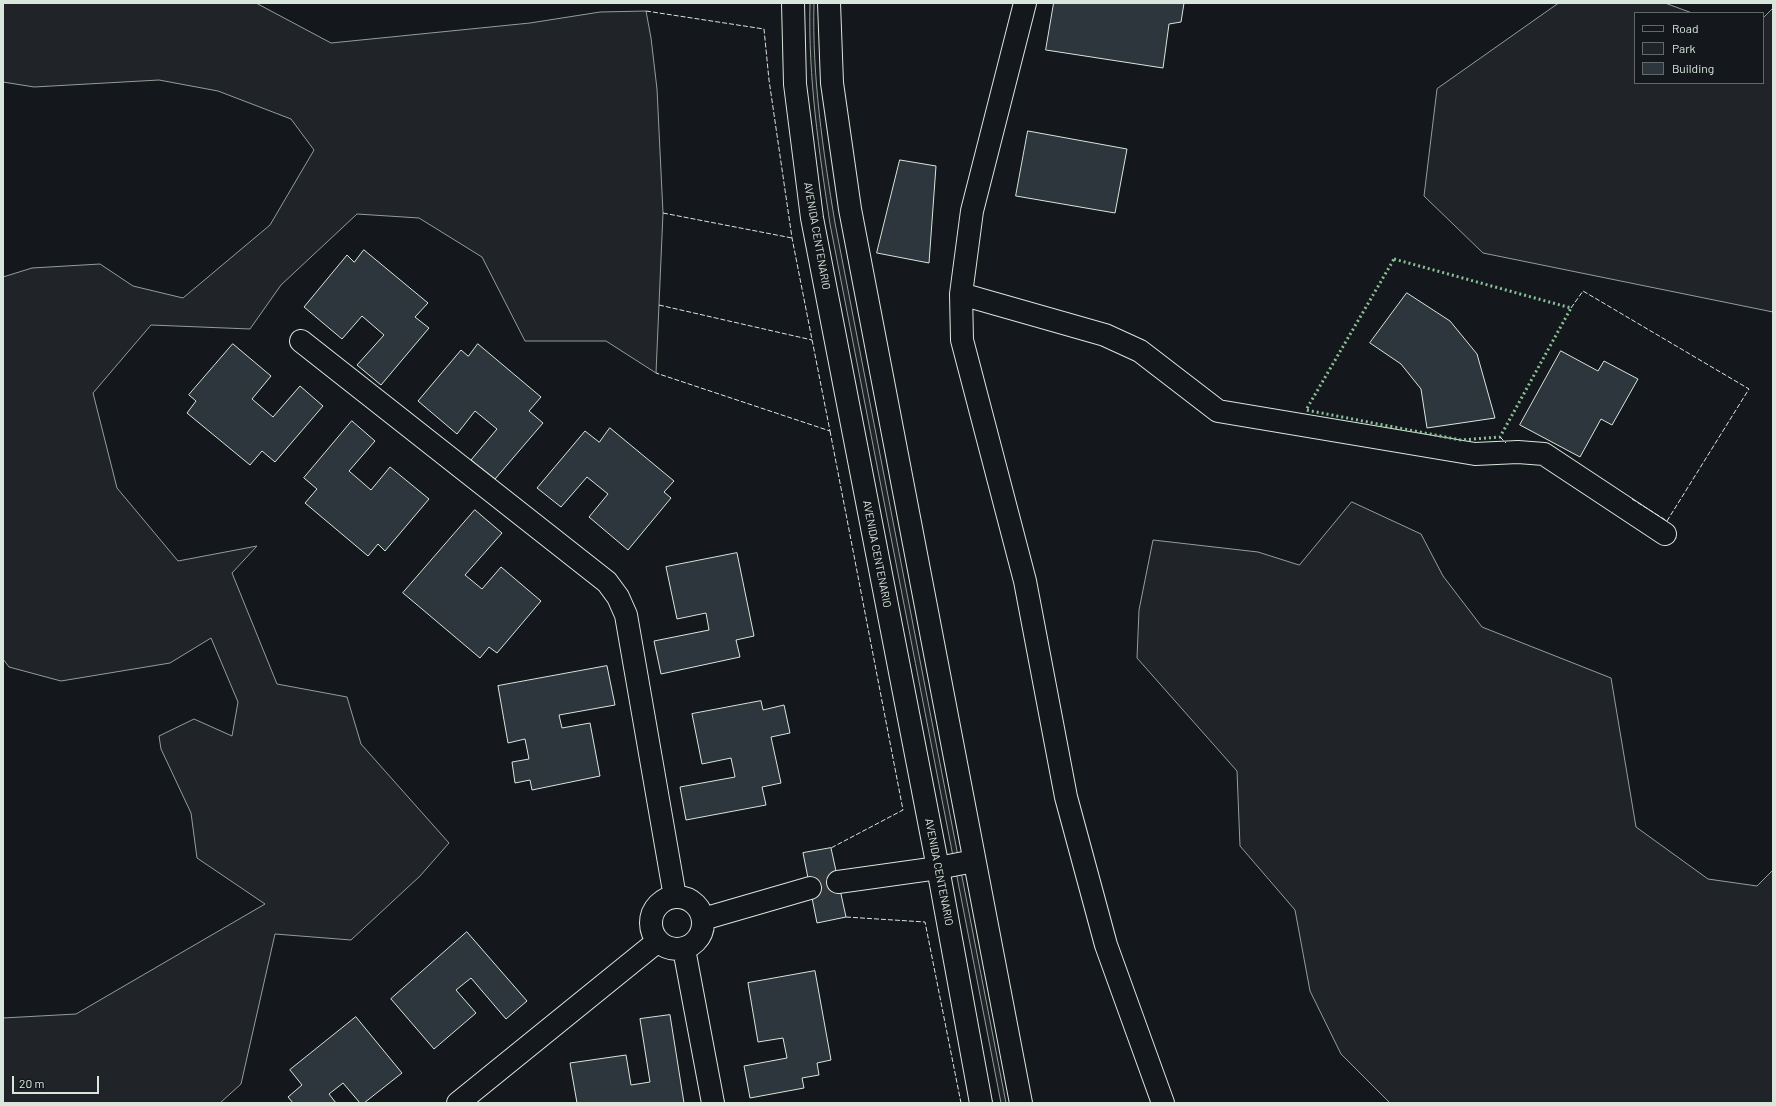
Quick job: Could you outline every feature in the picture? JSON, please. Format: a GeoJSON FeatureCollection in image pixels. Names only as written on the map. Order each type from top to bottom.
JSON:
{"type":"FeatureCollection","features":[{"type":"Feature","properties":{"kind":"main road","name":"AVENIDA CENTENARIO"},"geometry":{"type":"LineString","coordinates":[[792,3],[795,84],[812,218],[938,868],[981,1103]]}},
{"type":"Feature","properties":{"kind":"main road"},"geometry":{"type":"LineString","coordinates":[[830,3],[832,83],[850,209],[1021,1103]]}},
{"type":"Feature","properties":{"kind":"main road"},"geometry":{"type":"LineString","coordinates":[[1025,3],[972,211],[960,294],[962,340],[1025,581],[1066,797],[1106,945],[1163,1103]]}},
{"type":"Feature","properties":{"kind":"main road"},"geometry":{"type":"LineString","coordinates":[[960,294],[1112,338],[1140,351],[1218,412],[1474,454],[1518,452],[1544,454],[1665,534]]}},
{"type":"Feature","properties":{"kind":"main road"},"geometry":{"type":"LineString","coordinates":[[301,341],[607,582],[618,597],[626,615],[675,897]]}},
{"type":"Feature","properties":{"kind":"main road"},"geometry":{"type":"LineString","coordinates":[[838,882],[938,868],[974,861]]}},
{"type":"Feature","properties":{"kind":"main road"},"geometry":{"type":"LineString","coordinates":[[703,919],[810,888]]}},
{"type":"Feature","properties":{"kind":"main road"},"geometry":{"type":"LineString","coordinates":[[675,897],[682,897],[694,903],[701,912],[703,919],[704,926],[701,936],[695,942],[684,948],[670,948],[663,946],[651,927],[653,913],[657,906],[664,900],[675,897]]}},
{"type":"Feature","properties":{"kind":"main road"},"geometry":{"type":"LineString","coordinates":[[458,1103],[658,940]]}},
{"type":"Feature","properties":{"kind":"main road"},"geometry":{"type":"LineString","coordinates":[[684,948],[713,1103]]}},
{"type":"Feature","properties":{"kind":"green space"},"geometry":{"type":"Polygon","coordinates":[[[3,3],[256,3],[331,43],[530,23],[600,12],[646,11],[657,89],[663,213],[656,373],[606,341],[525,341],[482,257],[419,218],[357,214],[281,285],[250,329],[151,325],[93,393],[117,488],[178,561],[257,546],[232,573],[277,684],[347,697],[361,744],[449,843],[420,876],[351,940],[275,934],[241,1084],[220,1103],[3,1103],[3,1018],[76,1014],[265,904],[197,858],[191,813],[161,749],[159,736],[194,719],[232,736],[238,702],[211,638],[170,663],[61,681],[9,667],[3,659],[3,277],[32,268],[100,264],[133,286],[183,298],[270,225],[314,150],[291,119],[218,91],[159,80],[34,87],[3,82],[3,3]]]}},
{"type":"Feature","properties":{"kind":"green space"},"geometry":{"type":"Polygon","coordinates":[[[810,3],[814,3],[815,58],[819,113],[835,223],[1006,1103],[1001,1103],[830,224],[815,114],[811,59],[810,3]]]}},
{"type":"Feature","properties":{"kind":"green space"},"geometry":{"type":"Polygon","coordinates":[[[1559,3],[1665,3],[1689,12],[1634,12],[1634,84],[1764,84],[1764,17],[1773,8],[1773,312],[1483,253],[1424,196],[1437,89],[1559,3]]]}},
{"type":"Feature","properties":{"kind":"green space"},"geometry":{"type":"Polygon","coordinates":[[[1352,502],[1421,534],[1443,576],[1482,627],[1611,678],[1636,827],[1708,879],[1757,886],[1773,870],[1773,1103],[1390,1103],[1341,1054],[1310,991],[1295,910],[1240,846],[1237,771],[1137,658],[1139,610],[1153,540],[1258,552],[1299,565],[1352,502]]]}},
{"type":"Feature","properties":{"kind":"building"},"geometry":{"type":"Polygon","coordinates":[[[1054,3],[1184,3],[1181,22],[1169,24],[1163,68],[1046,50],[1054,3]]]}},
{"type":"Feature","properties":{"kind":"building"},"geometry":{"type":"Polygon","coordinates":[[[1028,131],[1127,149],[1115,213],[1016,196],[1028,131]]]}},
{"type":"Feature","properties":{"kind":"building"},"geometry":{"type":"Polygon","coordinates":[[[900,160],[936,166],[929,263],[877,253],[900,160]]]}},
{"type":"Feature","properties":{"kind":"building"},"geometry":{"type":"Polygon","coordinates":[[[364,250],[428,303],[415,317],[429,328],[381,385],[357,365],[384,335],[362,316],[342,339],[304,307],[347,255],[354,262],[364,250]]]}},
{"type":"Feature","properties":{"kind":"building"},"geometry":{"type":"Polygon","coordinates":[[[1407,293],[1450,321],[1477,354],[1495,418],[1427,428],[1421,389],[1401,364],[1370,343],[1407,293]]]}},
{"type":"Feature","properties":{"kind":"building"},"geometry":{"type":"Polygon","coordinates":[[[233,344],[271,376],[252,399],[273,417],[300,386],[323,406],[275,462],[262,451],[250,465],[187,413],[196,401],[189,395],[233,344]]]}},
{"type":"Feature","properties":{"kind":"building"},"geometry":{"type":"Polygon","coordinates":[[[478,344],[541,397],[529,411],[543,423],[495,479],[471,460],[497,429],[475,411],[457,434],[418,401],[461,350],[468,356],[478,344]]]}},
{"type":"Feature","properties":{"kind":"building"},"geometry":{"type":"Polygon","coordinates":[[[1561,351],[1598,371],[1604,361],[1638,379],[1612,425],[1601,419],[1580,457],[1520,425],[1561,351]]]}},
{"type":"Feature","properties":{"kind":"building"},"geometry":{"type":"Polygon","coordinates":[[[352,421],[375,441],[349,471],[371,490],[390,467],[429,499],[385,551],[378,544],[368,556],[305,503],[317,489],[304,478],[352,421]]]}},
{"type":"Feature","properties":{"kind":"building"},"geometry":{"type":"Polygon","coordinates":[[[610,428],[674,481],[664,492],[671,498],[628,550],[589,517],[608,494],[587,477],[561,507],[537,488],[585,431],[599,442],[610,428]]]}},
{"type":"Feature","properties":{"kind":"building"},"geometry":{"type":"Polygon","coordinates":[[[475,510],[502,533],[465,575],[482,589],[501,567],[541,601],[497,653],[489,647],[480,658],[403,593],[475,510]]]}},
{"type":"Feature","properties":{"kind":"building"},"geometry":{"type":"Polygon","coordinates":[[[737,553],[754,636],[736,640],[740,657],[661,674],[654,641],[709,630],[706,613],[677,619],[666,567],[737,553]]]}},
{"type":"Feature","properties":{"kind":"building"},"geometry":{"type":"Polygon","coordinates":[[[607,666],[615,705],[559,715],[562,728],[590,723],[600,776],[532,790],[530,780],[515,783],[512,762],[529,759],[525,739],[508,743],[498,686],[607,666]]]}},
{"type":"Feature","properties":{"kind":"building"},"geometry":{"type":"Polygon","coordinates":[[[761,701],[763,710],[784,705],[790,733],[771,737],[781,783],[762,787],[766,805],[686,820],[680,787],[735,777],[731,758],[702,764],[692,714],[761,701]]]}},
{"type":"Feature","properties":{"kind":"building"},"geometry":{"type":"Polygon","coordinates":[[[831,848],[846,917],[817,923],[803,853],[831,848]]]}},
{"type":"Feature","properties":{"kind":"building"},"geometry":{"type":"Polygon","coordinates":[[[467,932],[527,1001],[506,1019],[471,978],[456,990],[476,1013],[434,1049],[391,999],[467,932]]]}},
{"type":"Feature","properties":{"kind":"building"},"geometry":{"type":"Polygon","coordinates":[[[815,971],[831,1060],[817,1063],[819,1075],[802,1078],[804,1088],[750,1098],[744,1066],[787,1058],[783,1038],[758,1042],[748,983],[815,971]]]}},
{"type":"Feature","properties":{"kind":"building"},"geometry":{"type":"Polygon","coordinates":[[[670,1015],[684,1103],[577,1103],[570,1063],[626,1055],[631,1085],[650,1082],[640,1019],[670,1015]]]}},
{"type":"Feature","properties":{"kind":"building"},"geometry":{"type":"Polygon","coordinates":[[[356,1017],[402,1073],[364,1103],[360,1103],[343,1083],[329,1094],[336,1103],[293,1103],[288,1097],[302,1085],[290,1070],[356,1017]]]}},
{"type":"Feature","properties":{"kind":"tunnel"},"geometry":{"type":"LineString","coordinates":[[810,888],[838,882]]}},
{"type":"Feature","properties":{"kind":"hedge"},"geometry":{"type":"LineString","coordinates":[[1394,259],[1571,308],[1500,437],[1461,440],[1306,410],[1394,259]]}},
{"type":"Feature","properties":{"kind":"fence"},"geometry":{"type":"LineString","coordinates":[[646,11],[764,29],[769,80],[792,238],[830,431],[656,373]]}},
{"type":"Feature","properties":{"kind":"fence"},"geometry":{"type":"LineString","coordinates":[[663,213],[792,238]]}},
{"type":"Feature","properties":{"kind":"fence"},"geometry":{"type":"LineString","coordinates":[[1571,308],[1583,291],[1749,389],[1667,521],[1632,499]]}},
{"type":"Feature","properties":{"kind":"fence"},"geometry":{"type":"LineString","coordinates":[[659,305],[812,340]]}},
{"type":"Feature","properties":{"kind":"fence"},"geometry":{"type":"LineString","coordinates":[[830,431],[903,810],[831,848]]}},
{"type":"Feature","properties":{"kind":"fence"},"geometry":{"type":"LineString","coordinates":[[1500,437],[1506,443]]}},
{"type":"Feature","properties":{"kind":"fence"},"geometry":{"type":"LineString","coordinates":[[846,917],[925,922],[961,1103]]}}]}
